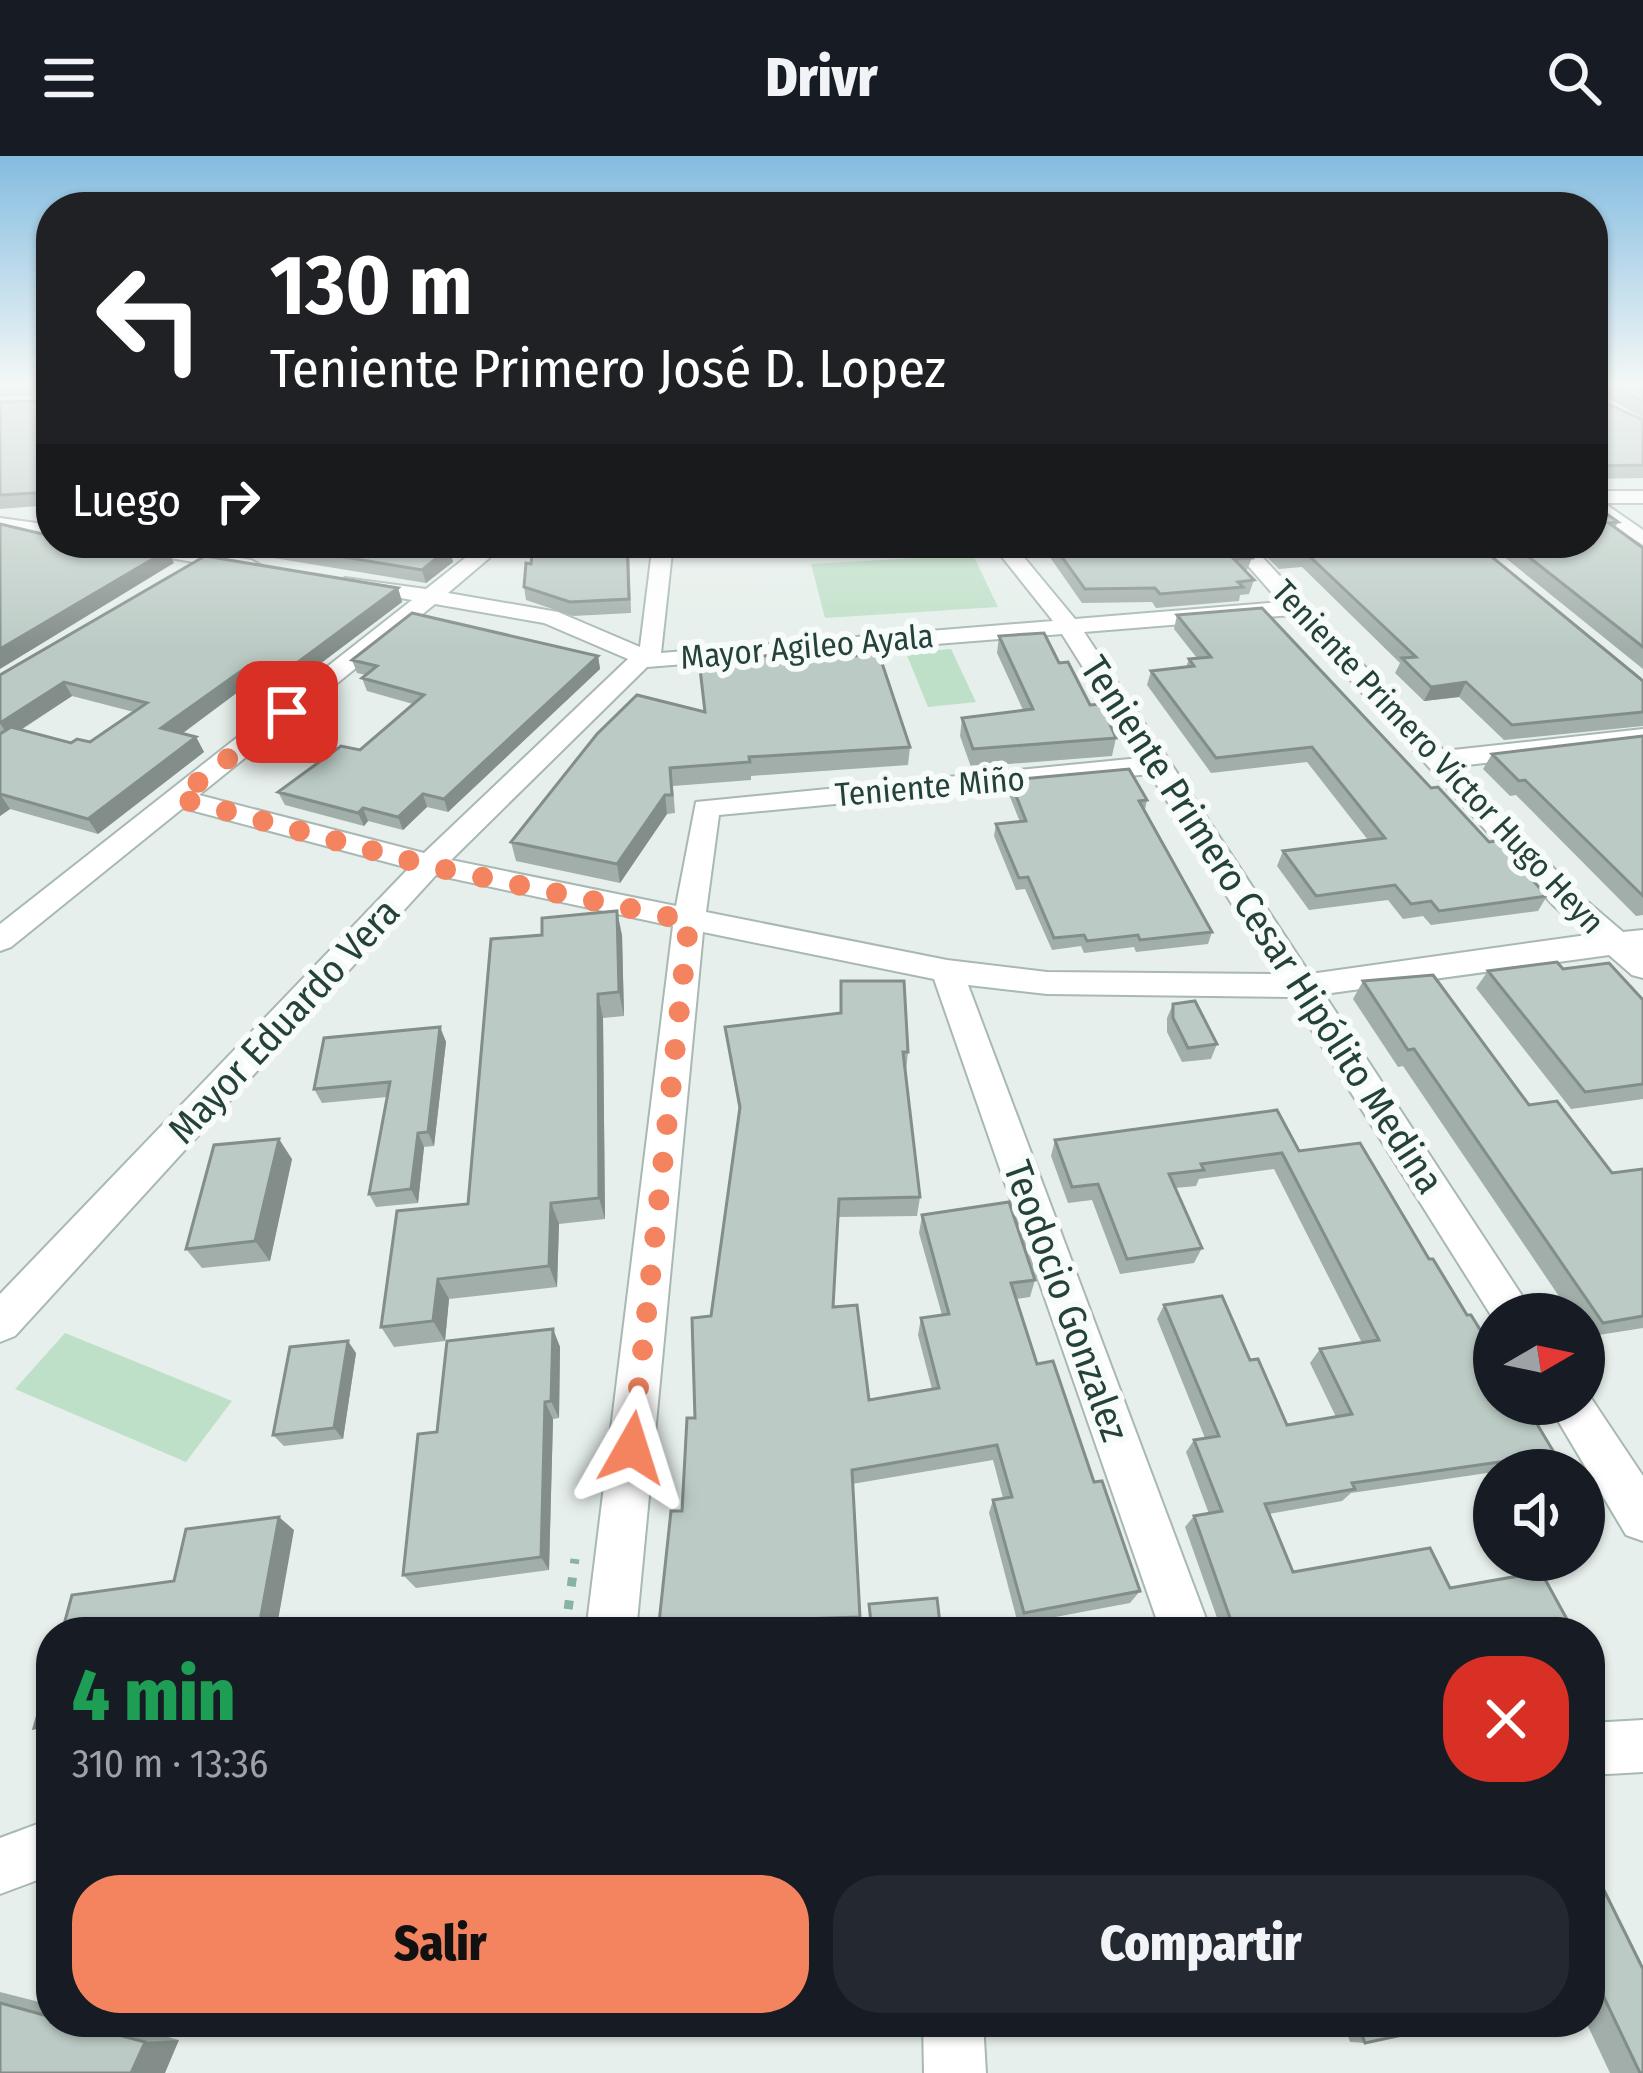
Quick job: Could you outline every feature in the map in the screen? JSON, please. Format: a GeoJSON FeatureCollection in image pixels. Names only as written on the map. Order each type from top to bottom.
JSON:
{"type":"FeatureCollection","features":[{"type":"Feature","properties":{"kind":"street"},"geometry":{"type":"LineString","coordinates":[[1608,499],[1643,496]]}},
{"type":"Feature","properties":{"kind":"street"},"geometry":{"type":"LineString","coordinates":[[1608,511],[1643,538]]}},
{"type":"Feature","properties":{"kind":"street"},"geometry":{"type":"LineString","coordinates":[[0,524],[36,529]]}},
{"type":"Feature","properties":{"kind":"street"},"geometry":{"type":"LineString","coordinates":[[0,539],[24,527]]}},
{"type":"Feature","properties":{"kind":"street"},"geometry":{"type":"LineString","coordinates":[[169,581],[206,558],[274,570]]}},
{"type":"Feature","properties":{"kind":"street"},"geometry":{"type":"LineString","coordinates":[[0,940],[13,914],[178,798],[480,558]]}},
{"type":"Feature","properties":{"kind":"street","name":"Mayor Eduardo Vera"},"geometry":{"type":"LineString","coordinates":[[0,1323],[429,866],[653,648],[662,558]]}},
{"type":"Feature","properties":{"kind":"street","name":"Teniente Primero Cesar Hipólito Medina"},"geometry":{"type":"LineString","coordinates":[[1013,558],[1067,624],[1500,1293]]}},
{"type":"Feature","properties":{"kind":"street","name":"Teniente Primero Victor Hugo Heyn"},"geometry":{"type":"LineString","coordinates":[[1251,558],[1564,898],[1630,943],[1643,967]]}},
{"type":"Feature","properties":{"kind":"street","name":"Mayor Agileo Ayala"},"geometry":{"type":"LineString","coordinates":[[320,578],[550,617],[640,659],[1294,608]]}},
{"type":"Feature","properties":{"kind":"street"},"geometry":{"type":"LineString","coordinates":[[1439,760],[1643,737]]}},
{"type":"Feature","properties":{"kind":"street","name":"Teniente Miño"},"geometry":{"type":"LineString","coordinates":[[689,921],[706,808],[1154,765]]}},
{"type":"Feature","properties":{"kind":"street"},"geometry":{"type":"LineString","coordinates":[[178,798],[429,866],[947,970],[1047,983],[1304,986],[1548,949],[1630,943]]}},
{"type":"Feature","properties":{"kind":"street"},"geometry":{"type":"LineString","coordinates":[[613,1617],[689,921]]}},
{"type":"Feature","properties":{"kind":"street","name":"Teodocio Gonzalez"},"geometry":{"type":"LineString","coordinates":[[947,970],[1181,1617]]}},
{"type":"Feature","properties":{"kind":"street"},"geometry":{"type":"LineString","coordinates":[[1583,1425],[1643,1518]]}},
{"type":"Feature","properties":{"kind":"street"},"geometry":{"type":"LineString","coordinates":[[1605,1748],[1643,1746]]}},
{"type":"Feature","properties":{"kind":"street"},"geometry":{"type":"LineString","coordinates":[[0,1866],[36,1853]]}},
{"type":"Feature","properties":{"kind":"street"},"geometry":{"type":"LineString","coordinates":[[953,2037],[955,2073]]}},
{"type":"Feature","properties":{"kind":"green space"},"geometry":{"type":"Polygon","coordinates":[[[974,558],[998,607],[825,618],[811,564],[974,558]]]}},
{"type":"Feature","properties":{"kind":"green space"},"geometry":{"type":"Polygon","coordinates":[[[951,649],[976,702],[928,707],[906,653],[951,649]]]}},
{"type":"Feature","properties":{"kind":"green space"},"geometry":{"type":"Polygon","coordinates":[[[65,1333],[232,1401],[186,1462],[15,1389],[65,1333]]]}},
{"type":"Feature","properties":{"kind":"building"},"geometry":{"type":"Polygon","coordinates":[[[0,471],[36,471],[36,493],[0,495],[0,471]]]}},
{"type":"Feature","properties":{"kind":"building"},"geometry":{"type":"Polygon","coordinates":[[[1608,515],[1618,522],[1609,523],[1643,548],[1643,647],[1530,558],[1608,558],[1608,515]]]}},
{"type":"Feature","properties":{"kind":"building"},"geometry":{"type":"Polygon","coordinates":[[[0,524],[36,532],[36,558],[154,558],[0,649],[0,524]]]}},
{"type":"Feature","properties":{"kind":"building"},"geometry":{"type":"Polygon","coordinates":[[[202,558],[398,588],[282,674],[248,666],[161,728],[196,737],[88,819],[0,794],[0,734],[11,727],[71,743],[77,739],[90,742],[147,703],[64,682],[0,723],[0,675],[202,558]]]}},
{"type":"Feature","properties":{"kind":"building"},"geometry":{"type":"Polygon","coordinates":[[[350,558],[437,558],[422,570],[350,558]]]}},
{"type":"Feature","properties":{"kind":"building"},"geometry":{"type":"Polygon","coordinates":[[[532,558],[628,558],[629,599],[570,602],[524,587],[526,563],[531,564],[532,558]]]}},
{"type":"Feature","properties":{"kind":"building"},"geometry":{"type":"Polygon","coordinates":[[[1063,558],[1252,558],[1234,559],[1254,580],[1238,582],[1243,587],[1160,594],[1155,588],[1085,589],[1063,558]]]}},
{"type":"Feature","properties":{"kind":"building"},"geometry":{"type":"Polygon","coordinates":[[[1311,558],[1493,558],[1643,681],[1643,712],[1512,725],[1466,682],[1431,687],[1402,658],[1416,657],[1311,558]]]}},
{"type":"Feature","properties":{"kind":"building"},"geometry":{"type":"Polygon","coordinates":[[[1262,608],[1431,788],[1438,787],[1489,842],[1497,841],[1547,896],[1439,911],[1431,901],[1411,904],[1395,885],[1316,896],[1283,851],[1385,838],[1312,747],[1216,758],[1151,671],[1194,666],[1189,659],[1211,657],[1177,615],[1262,608]]]}},
{"type":"Feature","properties":{"kind":"building"},"geometry":{"type":"Polygon","coordinates":[[[412,613],[598,656],[444,799],[423,794],[398,817],[363,808],[358,813],[278,792],[341,746],[360,750],[424,695],[362,678],[377,666],[352,660],[412,613]]]}},
{"type":"Feature","properties":{"kind":"building"},"geometry":{"type":"Polygon","coordinates":[[[1044,633],[1059,663],[1068,662],[1090,705],[1101,704],[1116,738],[973,749],[962,718],[1033,709],[999,636],[1044,633]]]}},
{"type":"Feature","properties":{"kind":"building"},"geometry":{"type":"Polygon","coordinates":[[[841,651],[842,657],[879,654],[910,747],[749,757],[750,762],[670,768],[672,795],[665,795],[617,864],[511,842],[597,734],[637,695],[705,712],[699,660],[841,651]]]}},
{"type":"Feature","properties":{"kind":"building"},"geometry":{"type":"Polygon","coordinates":[[[1643,736],[1643,896],[1525,780],[1519,781],[1492,754],[1643,736]]]}},
{"type":"Feature","properties":{"kind":"building"},"geometry":{"type":"Polygon","coordinates":[[[1129,769],[1147,800],[1139,801],[1212,932],[1140,940],[1138,935],[1087,941],[1084,935],[1054,938],[1028,877],[1019,878],[996,824],[1026,821],[1010,780],[1129,769]]]}},
{"type":"Feature","properties":{"kind":"building"},"geometry":{"type":"Polygon","coordinates":[[[617,911],[619,992],[598,994],[599,1198],[551,1203],[549,1266],[438,1279],[433,1321],[381,1327],[397,1211],[468,1204],[491,939],[542,935],[542,918],[617,911]]]}},
{"type":"Feature","properties":{"kind":"building"},"geometry":{"type":"Polygon","coordinates":[[[1557,962],[1563,969],[1609,963],[1643,1000],[1643,1084],[1585,1092],[1488,971],[1557,962]]]}},
{"type":"Feature","properties":{"kind":"building"},"geometry":{"type":"Polygon","coordinates":[[[1433,975],[1529,1105],[1557,1101],[1612,1173],[1643,1169],[1643,1316],[1605,1323],[1605,1293],[1582,1293],[1363,981],[1433,975]]]}},
{"type":"Feature","properties":{"kind":"building"},"geometry":{"type":"Polygon","coordinates":[[[841,981],[904,981],[908,1052],[903,1052],[920,1197],[839,1199],[833,1307],[857,1305],[869,1400],[939,1388],[921,1318],[949,1314],[922,1215],[1009,1202],[1035,1280],[1011,1283],[1037,1364],[1053,1361],[1094,1482],[1102,1481],[1140,1591],[1024,1613],[993,1500],[1012,1497],[997,1445],[852,1470],[860,1617],[660,1617],[671,1511],[682,1511],[687,1418],[695,1418],[692,1318],[711,1316],[740,1107],[725,1027],[841,1013],[841,981]]]}},
{"type":"Feature","properties":{"kind":"building"},"geometry":{"type":"Polygon","coordinates":[[[1195,1001],[1217,1044],[1188,1048],[1173,1018],[1173,1004],[1195,1001]]]}},
{"type":"Feature","properties":{"kind":"building"},"geometry":{"type":"Polygon","coordinates":[[[440,1027],[428,1132],[418,1133],[411,1189],[369,1194],[390,1082],[314,1089],[324,1038],[440,1027]]]}},
{"type":"Feature","properties":{"kind":"building"},"geometry":{"type":"Polygon","coordinates":[[[1277,1110],[1299,1151],[1360,1143],[1429,1259],[1473,1318],[1473,1425],[1538,1425],[1552,1449],[1473,1449],[1473,1466],[1352,1483],[1355,1489],[1265,1504],[1293,1572],[1430,1548],[1450,1588],[1490,1581],[1546,1581],[1566,1617],[1230,1617],[1194,1516],[1222,1511],[1194,1440],[1219,1436],[1164,1305],[1222,1296],[1250,1360],[1258,1359],[1287,1425],[1352,1414],[1320,1349],[1379,1340],[1282,1153],[1201,1164],[1204,1170],[1169,1174],[1202,1248],[1127,1259],[1098,1184],[1072,1187],[1055,1140],[1277,1110]]]}},
{"type":"Feature","properties":{"kind":"building"},"geometry":{"type":"Polygon","coordinates":[[[279,1139],[255,1241],[186,1249],[214,1145],[279,1139]]]}},
{"type":"Feature","properties":{"kind":"building"},"geometry":{"type":"Polygon","coordinates":[[[553,1329],[551,1401],[545,1402],[541,1557],[403,1575],[418,1434],[437,1432],[447,1341],[553,1329]]]}},
{"type":"Feature","properties":{"kind":"building"},"geometry":{"type":"Polygon","coordinates":[[[348,1341],[334,1428],[273,1435],[290,1347],[348,1341]]]}},
{"type":"Feature","properties":{"kind":"building"},"geometry":{"type":"Polygon","coordinates":[[[279,1517],[261,1617],[66,1617],[72,1595],[174,1581],[186,1529],[279,1517]]]}},
{"type":"Feature","properties":{"kind":"building"},"geometry":{"type":"Polygon","coordinates":[[[937,1598],[939,1617],[870,1617],[869,1604],[937,1598]]]}},
{"type":"Feature","properties":{"kind":"building"},"geometry":{"type":"Polygon","coordinates":[[[1605,1892],[1643,1969],[1640,2073],[1605,2000],[1605,1892]]]}},
{"type":"Feature","properties":{"kind":"building"},"geometry":{"type":"Polygon","coordinates":[[[0,2003],[36,2013],[36,2037],[126,2037],[145,2042],[131,2073],[0,2073],[0,2003]]]}},
{"type":"Feature","properties":{"kind":"building"},"geometry":{"type":"Polygon","coordinates":[[[1363,2037],[1393,2037],[1365,2043],[1363,2037]]]}},
{"type":"Feature","properties":{"kind":"route"},"geometry":{"type":"LineString","coordinates":[[287,712],[178,798],[429,866],[689,921],[632,1448]]}}]}
